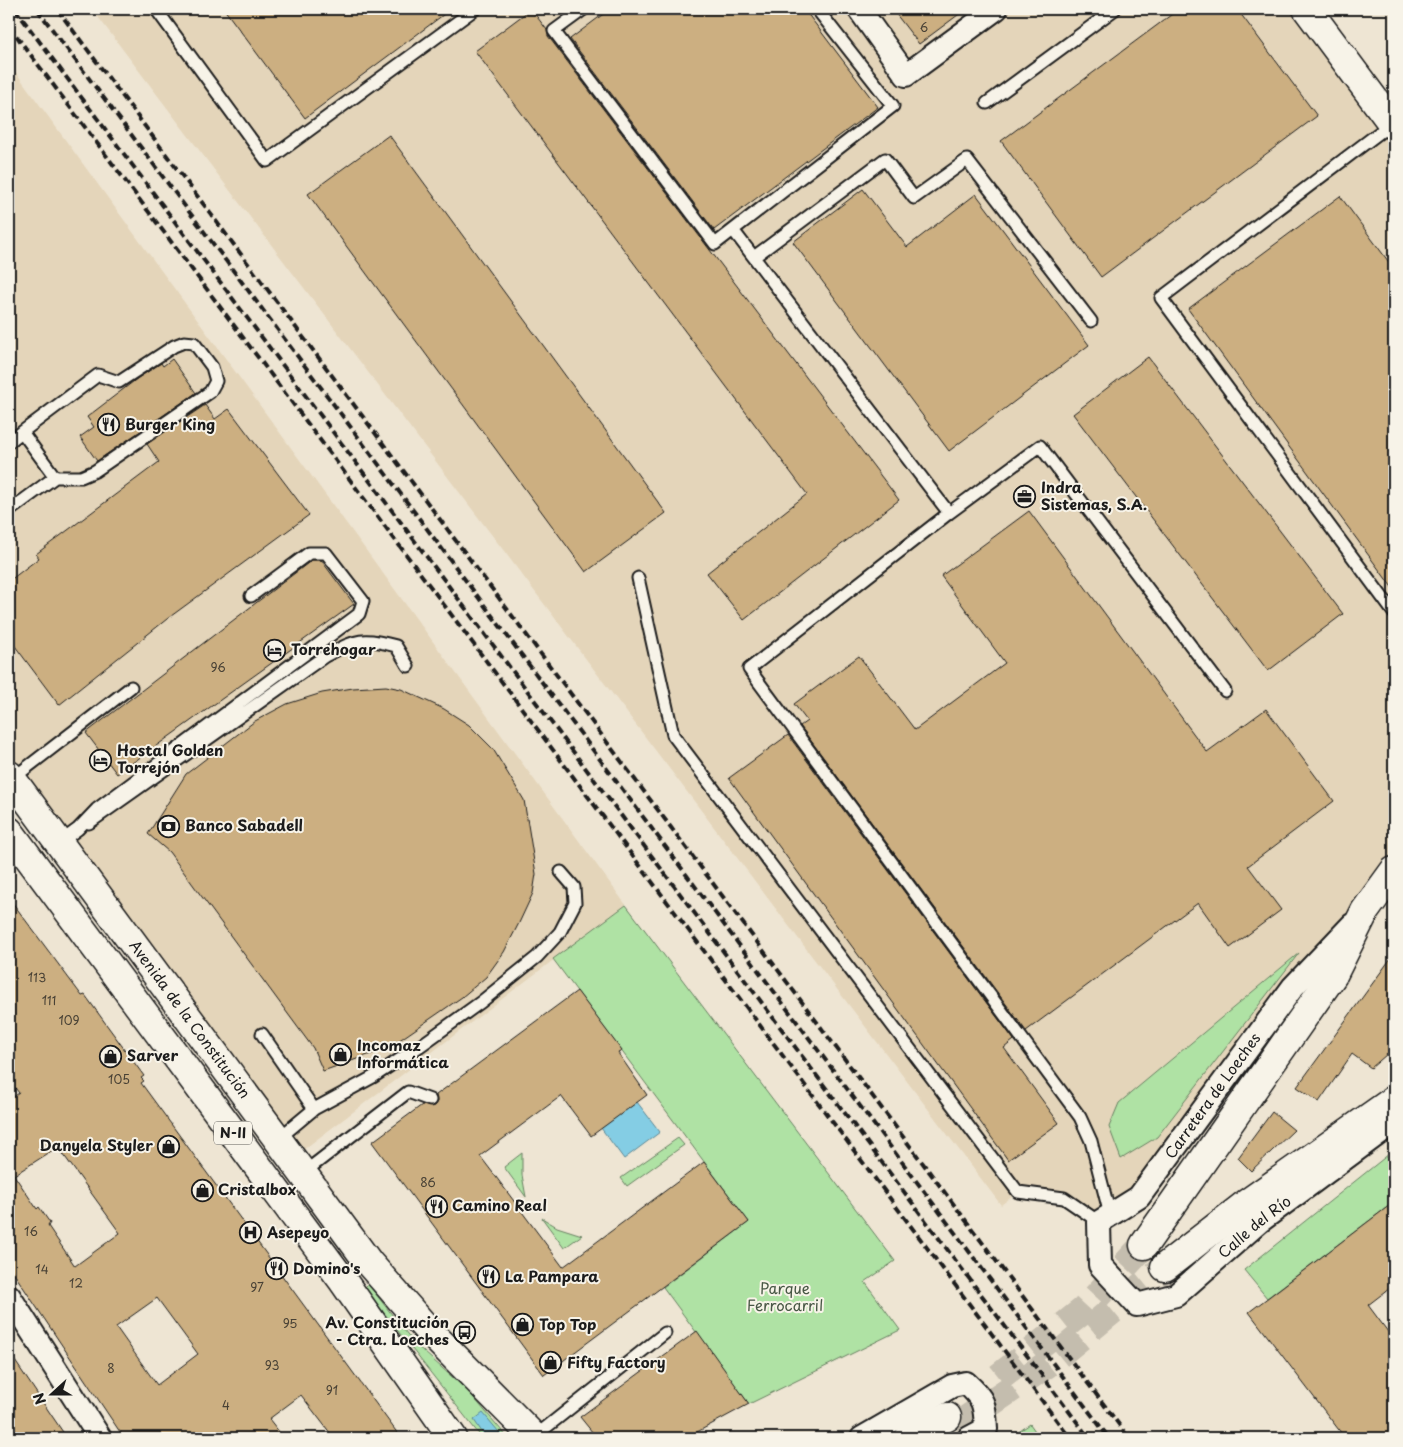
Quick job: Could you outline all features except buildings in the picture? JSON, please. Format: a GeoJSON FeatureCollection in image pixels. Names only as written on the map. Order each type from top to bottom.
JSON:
{"type":"FeatureCollection","features":[{"type":"Feature","properties":{"kind":"main road"},"geometry":{"type":"LineString","coordinates":[[1307,9],[1393,125]]}},
{"type":"Feature","properties":{"kind":"main road","name":"Avenida de la Constitución"},"geometry":{"type":"LineString","coordinates":[[10,777],[69,836],[276,1140],[369,1263],[426,1328],[492,1393],[530,1438]]}},
{"type":"Feature","properties":{"kind":"main road","name":"Avenida de la Constitución"},"geometry":{"type":"LineString","coordinates":[[9,831],[343,1281],[453,1437]]}},
{"type":"Feature","properties":{"kind":"main road","name":"Carretera de Loeches"},"geometry":{"type":"LineString","coordinates":[[1144,1245],[1333,974],[1365,911],[1394,871]]}},
{"type":"Feature","properties":{"kind":"main road","name":"Calle del Río"},"geometry":{"type":"LineString","coordinates":[[1165,1267],[1246,1204],[1394,1100]]}},
{"type":"Feature","properties":{"kind":"main road"},"geometry":{"type":"LineString","coordinates":[[909,1438],[952,1430]]}},
{"type":"Feature","properties":{"kind":"street"},"geometry":{"type":"LineString","coordinates":[[859,9],[906,74],[996,9]]}},
{"type":"Feature","properties":{"kind":"street","name":"Carretera de Loeches"},"geometry":{"type":"LineString","coordinates":[[1104,1218],[1139,1197],[1293,987],[1365,911]]}},
{"type":"Feature","properties":{"kind":"street","name":"Calle del Río"},"geometry":{"type":"LineString","coordinates":[[1104,1218],[1100,1265],[1115,1284],[1137,1304],[1176,1296],[1258,1222],[1394,1122]]}},
{"type":"Feature","properties":{"kind":"street"},"geometry":{"type":"LineString","coordinates":[[9,1296],[100,1438]]}},
{"type":"Feature","properties":{"kind":"street"},"geometry":{"type":"LineString","coordinates":[[862,1438],[952,1386],[966,1383],[980,1396],[986,1409],[986,1428],[952,1430]]}},
{"type":"Feature","properties":{"kind":"lane"},"geometry":{"type":"LineString","coordinates":[[156,9],[267,161],[475,9]]}},
{"type":"Feature","properties":{"kind":"lane"},"geometry":{"type":"LineString","coordinates":[[584,9],[554,31],[715,244],[893,106],[817,9]]}},
{"type":"Feature","properties":{"kind":"lane"},"geometry":{"type":"LineString","coordinates":[[987,103],[1115,9]]}},
{"type":"Feature","properties":{"kind":"lane"},"geometry":{"type":"LineString","coordinates":[[1393,125],[1161,298],[1394,613]]}},
{"type":"Feature","properties":{"kind":"lane"},"geometry":{"type":"LineString","coordinates":[[754,257],[885,159],[914,198],[967,160],[1091,321]]}},
{"type":"Feature","properties":{"kind":"lane"},"geometry":{"type":"LineString","coordinates":[[733,230],[949,513]]}},
{"type":"Feature","properties":{"kind":"lane"},"geometry":{"type":"LineString","coordinates":[[9,442],[98,375],[119,382],[174,346],[184,342],[194,343],[212,367],[216,381],[210,392],[95,471],[81,477],[55,477],[9,511]]}},
{"type":"Feature","properties":{"kind":"lane"},"geometry":{"type":"LineString","coordinates":[[22,432],[55,477]]}},
{"type":"Feature","properties":{"kind":"lane"},"geometry":{"type":"LineString","coordinates":[[1104,1218],[1090,1141],[1080,1117],[749,669],[949,513],[1040,446],[1225,691]]}},
{"type":"Feature","properties":{"kind":"lane"},"geometry":{"type":"LineString","coordinates":[[69,836],[97,809],[360,614],[363,601],[326,552],[309,553],[251,596]]}},
{"type":"Feature","properties":{"kind":"lane"},"geometry":{"type":"LineString","coordinates":[[638,578],[673,735],[1018,1192],[1064,1198],[1104,1218]]}},
{"type":"Feature","properties":{"kind":"lane"},"geometry":{"type":"LineString","coordinates":[[69,836],[102,816],[325,656],[349,644],[372,639],[396,646],[408,666]]}},
{"type":"Feature","properties":{"kind":"lane"},"geometry":{"type":"LineString","coordinates":[[10,777],[131,687]]}},
{"type":"Feature","properties":{"kind":"lane"},"geometry":{"type":"LineString","coordinates":[[276,1140],[314,1109],[373,1077],[420,1046],[481,1002],[537,957],[560,932],[575,903],[574,887],[561,872]]}},
{"type":"Feature","properties":{"kind":"lane"},"geometry":{"type":"LineString","coordinates":[[262,1034],[314,1109]]}},
{"type":"Feature","properties":{"kind":"lane"},"geometry":{"type":"LineString","coordinates":[[302,1174],[408,1092],[430,1100]]}},
{"type":"Feature","properties":{"kind":"lane"},"geometry":{"type":"LineString","coordinates":[[530,1438],[665,1333]]}},
{"type":"Feature","properties":{"kind":"shaded area"},"geometry":{"type":"Polygon","coordinates":[[[92,9],[1307,9],[1394,126],[1394,871],[1139,1197],[1099,1222],[1064,1198],[1018,1192],[1001,1205],[92,9]]]}},
{"type":"Feature","properties":{"kind":"shaded area"},"geometry":{"type":"Polygon","coordinates":[[[9,63],[626,905],[291,1159],[9,775],[9,63]]]}},
{"type":"Feature","properties":{"kind":"green space","name":"Parque Ferrocarril"},"geometry":{"type":"Polygon","coordinates":[[[626,905],[895,1261],[865,1282],[900,1330],[749,1404],[663,1287],[749,1222],[553,959],[626,905]]]}},
{"type":"Feature","properties":{"kind":"green space"},"geometry":{"type":"Polygon","coordinates":[[[1299,953],[1157,1137],[1121,1159],[1109,1127],[1119,1103],[1299,953]]]}},
{"type":"Feature","properties":{"kind":"green space"},"geometry":{"type":"Polygon","coordinates":[[[678,1138],[684,1145],[627,1186],[621,1178],[678,1138]]]}},
{"type":"Feature","properties":{"kind":"green space"},"geometry":{"type":"Polygon","coordinates":[[[1394,1150],[1394,1202],[1267,1298],[1244,1270],[1394,1150]]]}},
{"type":"Feature","properties":{"kind":"green space"},"geometry":{"type":"Polygon","coordinates":[[[522,1153],[522,1175],[526,1197],[504,1167],[522,1153]]]}},
{"type":"Feature","properties":{"kind":"green space"},"geometry":{"type":"Polygon","coordinates":[[[542,1218],[557,1227],[582,1235],[564,1248],[542,1218]]]}},
{"type":"Feature","properties":{"kind":"green space"},"geometry":{"type":"Polygon","coordinates":[[[368,1284],[415,1344],[468,1391],[508,1438],[482,1438],[364,1288],[368,1284]]]}},
{"type":"Feature","properties":{"kind":"green space"},"geometry":{"type":"Polygon","coordinates":[[[1030,1424],[1040,1438],[1010,1438],[1030,1424]]]}},
{"type":"Feature","properties":{"kind":"water"},"geometry":{"type":"Polygon","coordinates":[[[637,1102],[660,1132],[624,1159],[601,1128],[637,1102]]]}},
{"type":"Feature","properties":{"kind":"water"},"geometry":{"type":"Polygon","coordinates":[[[483,1413],[504,1438],[486,1438],[474,1420],[483,1413]]]}},
{"type":"Feature","properties":{"kind":"tunnel"},"geometry":{"type":"LineString","coordinates":[[999,1377],[1084,1310],[1144,1245]]}},
{"type":"Feature","properties":{"kind":"tunnel"},"geometry":{"type":"LineString","coordinates":[[955,1427],[1046,1365],[1165,1267]]}},
{"type":"Feature","properties":{"kind":"railway"},"geometry":{"type":"LineString","coordinates":[[15,9],[1089,1438]]}},
{"type":"Feature","properties":{"kind":"railway"},"geometry":{"type":"LineString","coordinates":[[37,9],[1109,1438]]}},
{"type":"Feature","properties":{"kind":"railway"},"geometry":{"type":"LineString","coordinates":[[57,9],[1129,1438]]}},
{"type":"Feature","properties":{"kind":"railway"},"geometry":{"type":"LineString","coordinates":[[9,26],[1070,1438]]}},
{"type":"Feature","properties":{"kind":"place","name":"Burger King"},"geometry":{"type":"Point","coordinates":[109,425]}},
{"type":"Feature","properties":{"kind":"place","name":"Indra Sistemas, S.A."},"geometry":{"type":"Point","coordinates":[1025,497]}},
{"type":"Feature","properties":{"kind":"place","name":"Torrehogar"},"geometry":{"type":"Point","coordinates":[275,650]}},
{"type":"Feature","properties":{"kind":"place","name":"Hostal Golden Torrejón"},"geometry":{"type":"Point","coordinates":[101,760]}},
{"type":"Feature","properties":{"kind":"place","name":"Banco Sabadell"},"geometry":{"type":"Point","coordinates":[169,826]}},
{"type":"Feature","properties":{"kind":"place","name":"Incomaz Informática"},"geometry":{"type":"Point","coordinates":[341,1055]}},
{"type":"Feature","properties":{"kind":"place","name":"Sarver"},"geometry":{"type":"Point","coordinates":[111,1056]}},
{"type":"Feature","properties":{"kind":"place","name":"Danyela Styler"},"geometry":{"type":"Point","coordinates":[169,1146]}},
{"type":"Feature","properties":{"kind":"place","name":"Cristalbox"},"geometry":{"type":"Point","coordinates":[202,1190]}},
{"type":"Feature","properties":{"kind":"place","name":"Camino Real"},"geometry":{"type":"Point","coordinates":[436,1206]}},
{"type":"Feature","properties":{"kind":"place","name":"Asepeyo"},"geometry":{"type":"Point","coordinates":[251,1233]}},
{"type":"Feature","properties":{"kind":"place","name":"Domino's"},"geometry":{"type":"Point","coordinates":[277,1269]}},
{"type":"Feature","properties":{"kind":"place","name":"La Pampara"},"geometry":{"type":"Point","coordinates":[489,1277]}},
{"type":"Feature","properties":{"kind":"place","name":"Top Top"},"geometry":{"type":"Point","coordinates":[523,1325]}},
{"type":"Feature","properties":{"kind":"place","name":"Av. Constitución - Ctra. Loeches"},"geometry":{"type":"Point","coordinates":[465,1332]}},
{"type":"Feature","properties":{"kind":"place","name":"Fifty Factory"},"geometry":{"type":"Point","coordinates":[551,1363]}}]}
